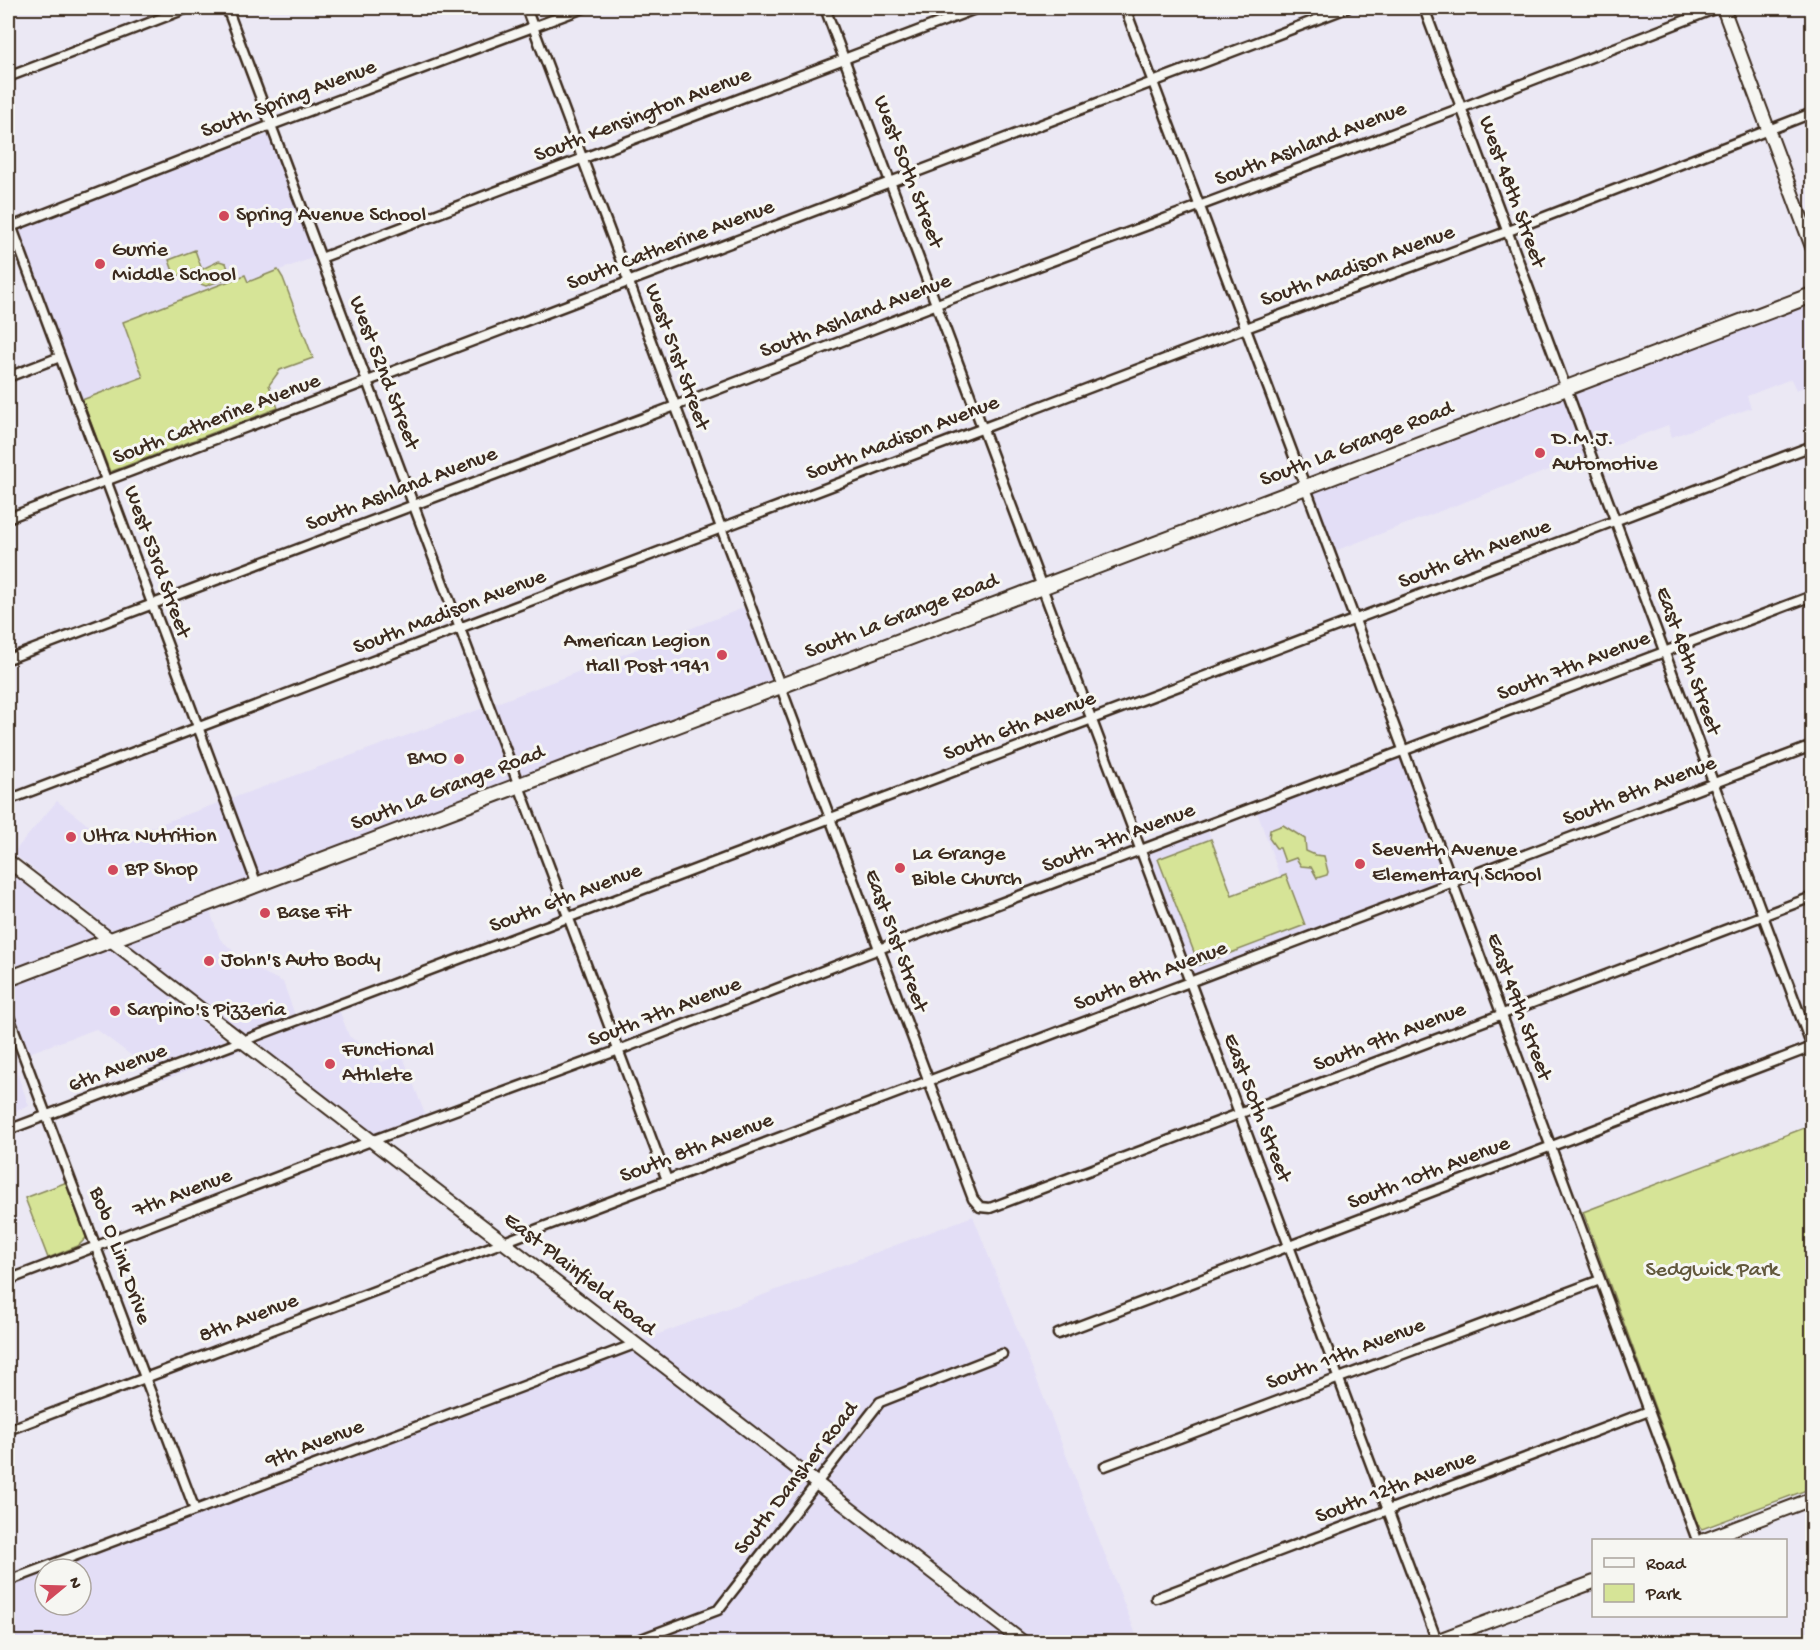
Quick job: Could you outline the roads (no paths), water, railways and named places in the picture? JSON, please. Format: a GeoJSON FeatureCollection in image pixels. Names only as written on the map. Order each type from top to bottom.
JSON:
{"type":"FeatureCollection","features":[{"type":"Feature","properties":{"kind":"main road"},"geometry":{"type":"LineString","coordinates":[[1723,8],[1812,247]]}},
{"type":"Feature","properties":{"kind":"main road","name":"South La Grange Road"},"geometry":{"type":"LineString","coordinates":[[8,979],[1812,295]]}},
{"type":"Feature","properties":{"kind":"main road","name":"East Plainfield Road"},"geometry":{"type":"LineString","coordinates":[[8,861],[1023,1642]]}},
{"type":"Feature","properties":{"kind":"main road"},"geometry":{"type":"LineString","coordinates":[[1707,1539],[1812,1499]]}},
{"type":"Feature","properties":{"kind":"main road"},"geometry":{"type":"LineString","coordinates":[[1435,1642],[1592,1582]]}},
{"type":"Feature","properties":{"kind":"street"},"geometry":{"type":"LineString","coordinates":[[8,77],[188,8]]}},
{"type":"Feature","properties":{"kind":"street","name":"West 52nd Street"},"geometry":{"type":"LineString","coordinates":[[227,8],[667,1180]]}},
{"type":"Feature","properties":{"kind":"street","name":"West 51st Street"},"geometry":{"type":"LineString","coordinates":[[526,8],[780,686]]}},
{"type":"Feature","properties":{"kind":"street","name":"South Spring Avenue"},"geometry":{"type":"LineString","coordinates":[[9,224],[584,8]]}},
{"type":"Feature","properties":{"kind":"street","name":"West 50th Street"},"geometry":{"type":"LineString","coordinates":[[825,8],[1041,587]]}},
{"type":"Feature","properties":{"kind":"street","name":"South Kensington Avenue"},"geometry":{"type":"LineString","coordinates":[[321,258],[978,8]]}},
{"type":"Feature","properties":{"kind":"street","name":"East 49th Street"},"geometry":{"type":"LineString","coordinates":[[1125,8],[1306,486],[1697,1539]]}},
{"type":"Feature","properties":{"kind":"street","name":"South Catherine Avenue"},"geometry":{"type":"LineString","coordinates":[[8,518],[1347,8]]}},
{"type":"Feature","properties":{"kind":"street","name":"West 48th Street"},"geometry":{"type":"LineString","coordinates":[[1424,8],[1565,388]]}},
{"type":"Feature","properties":{"kind":"street","name":"South Ashland Avenue"},"geometry":{"type":"LineString","coordinates":[[8,659],[937,304],[1461,108],[1717,8]]}},
{"type":"Feature","properties":{"kind":"street","name":"South Madison Avenue"},"geometry":{"type":"LineString","coordinates":[[8,800],[982,428],[1506,232],[1812,112]]}},
{"type":"Feature","properties":{"kind":"street","name":"West 53rd Street"},"geometry":{"type":"LineString","coordinates":[[9,224],[257,885]]}},
{"type":"Feature","properties":{"kind":"street"},"geometry":{"type":"LineString","coordinates":[[8,377],[60,357]]}},
{"type":"Feature","properties":{"kind":"street","name":"East 48th Street"},"geometry":{"type":"LineString","coordinates":[[1565,388],[1812,1047]]}},
{"type":"Feature","properties":{"kind":"street","name":"South 6th Avenue"},"geometry":{"type":"LineString","coordinates":[[241,1042],[1812,446]]}},
{"type":"Feature","properties":{"kind":"street","name":"East 50th Street"},"geometry":{"type":"LineString","coordinates":[[1041,587],[1388,1510],[1435,1642]]}},
{"type":"Feature","properties":{"kind":"street","name":"South 7th Avenue"},"geometry":{"type":"LineString","coordinates":[[371,1141],[619,1050],[1812,596]]}},
{"type":"Feature","properties":{"kind":"street","name":"East 51st Street"},"geometry":{"type":"LineString","coordinates":[[780,686],[973,1199],[980,1207]]}},
{"type":"Feature","properties":{"kind":"street","name":"South 8th Avenue"},"geometry":{"type":"LineString","coordinates":[[504,1243],[1812,746]]}},
{"type":"Feature","properties":{"kind":"street","name":"South 9th Avenue"},"geometry":{"type":"LineString","coordinates":[[980,1207],[990,1208],[1240,1115],[1812,897]]}},
{"type":"Feature","properties":{"kind":"street","name":"Bob O Link Drive"},"geometry":{"type":"LineString","coordinates":[[8,1014],[195,1510]]}},
{"type":"Feature","properties":{"kind":"street","name":"6th Avenue"},"geometry":{"type":"LineString","coordinates":[[8,1130],[241,1042]]}},
{"type":"Feature","properties":{"kind":"street","name":"South 10th Avenue"},"geometry":{"type":"LineString","coordinates":[[1058,1334],[1812,1047]]}},
{"type":"Feature","properties":{"kind":"street","name":"7th Avenue"},"geometry":{"type":"LineString","coordinates":[[8,1280],[371,1141]]}},
{"type":"Feature","properties":{"kind":"street","name":"8th Avenue"},"geometry":{"type":"LineString","coordinates":[[8,1430],[504,1243]]}},
{"type":"Feature","properties":{"kind":"street","name":"South 11th Avenue"},"geometry":{"type":"LineString","coordinates":[[1105,1466],[1600,1280]]}},
{"type":"Feature","properties":{"kind":"street","name":"9th Avenue"},"geometry":{"type":"LineString","coordinates":[[8,1581],[635,1344]]}},
{"type":"Feature","properties":{"kind":"street","name":"South Dansher Road"},"geometry":{"type":"LineString","coordinates":[[633,1642],[718,1610],[880,1402],[1002,1354]]}},
{"type":"Feature","properties":{"kind":"street","name":"South 12th Avenue"},"geometry":{"type":"LineString","coordinates":[[1156,1598],[1649,1411]]}},
{"type":"Feature","properties":{"kind":"place","name":"Spring Avenue School"},"geometry":{"type":"Point","coordinates":[224,216]}},
{"type":"Feature","properties":{"kind":"place","name":"Gurrie Middle School"},"geometry":{"type":"Point","coordinates":[100,264]}},
{"type":"Feature","properties":{"kind":"place","name":"D.M.J. Automotive"},"geometry":{"type":"Point","coordinates":[1540,453]}},
{"type":"Feature","properties":{"kind":"place","name":"American Legion Hall Post 1941"},"geometry":{"type":"Point","coordinates":[722,655]}},
{"type":"Feature","properties":{"kind":"place","name":"BMO"},"geometry":{"type":"Point","coordinates":[459,759]}},
{"type":"Feature","properties":{"kind":"place","name":"Ultra Nutrition"},"geometry":{"type":"Point","coordinates":[71,837]}},
{"type":"Feature","properties":{"kind":"place","name":"Seventh Avenue Elementary School"},"geometry":{"type":"Point","coordinates":[1360,864]}},
{"type":"Feature","properties":{"kind":"place","name":"La Grange Bible Church"},"geometry":{"type":"Point","coordinates":[900,868]}},
{"type":"Feature","properties":{"kind":"place","name":"BP Shop"},"geometry":{"type":"Point","coordinates":[113,870]}},
{"type":"Feature","properties":{"kind":"place","name":"Base Fit"},"geometry":{"type":"Point","coordinates":[265,913]}},
{"type":"Feature","properties":{"kind":"place","name":"John's Auto Body"},"geometry":{"type":"Point","coordinates":[209,961]}},
{"type":"Feature","properties":{"kind":"place","name":"Sarpino's Pizzeria"},"geometry":{"type":"Point","coordinates":[115,1011]}},
{"type":"Feature","properties":{"kind":"place","name":"Functional Athlete"},"geometry":{"type":"Point","coordinates":[330,1064]}},
{"type":"Feature","properties":{"kind":"park label","name":"Sedgwick Park"},"geometry":{"type":"Point","coordinates":[1712,1271]}}]}
